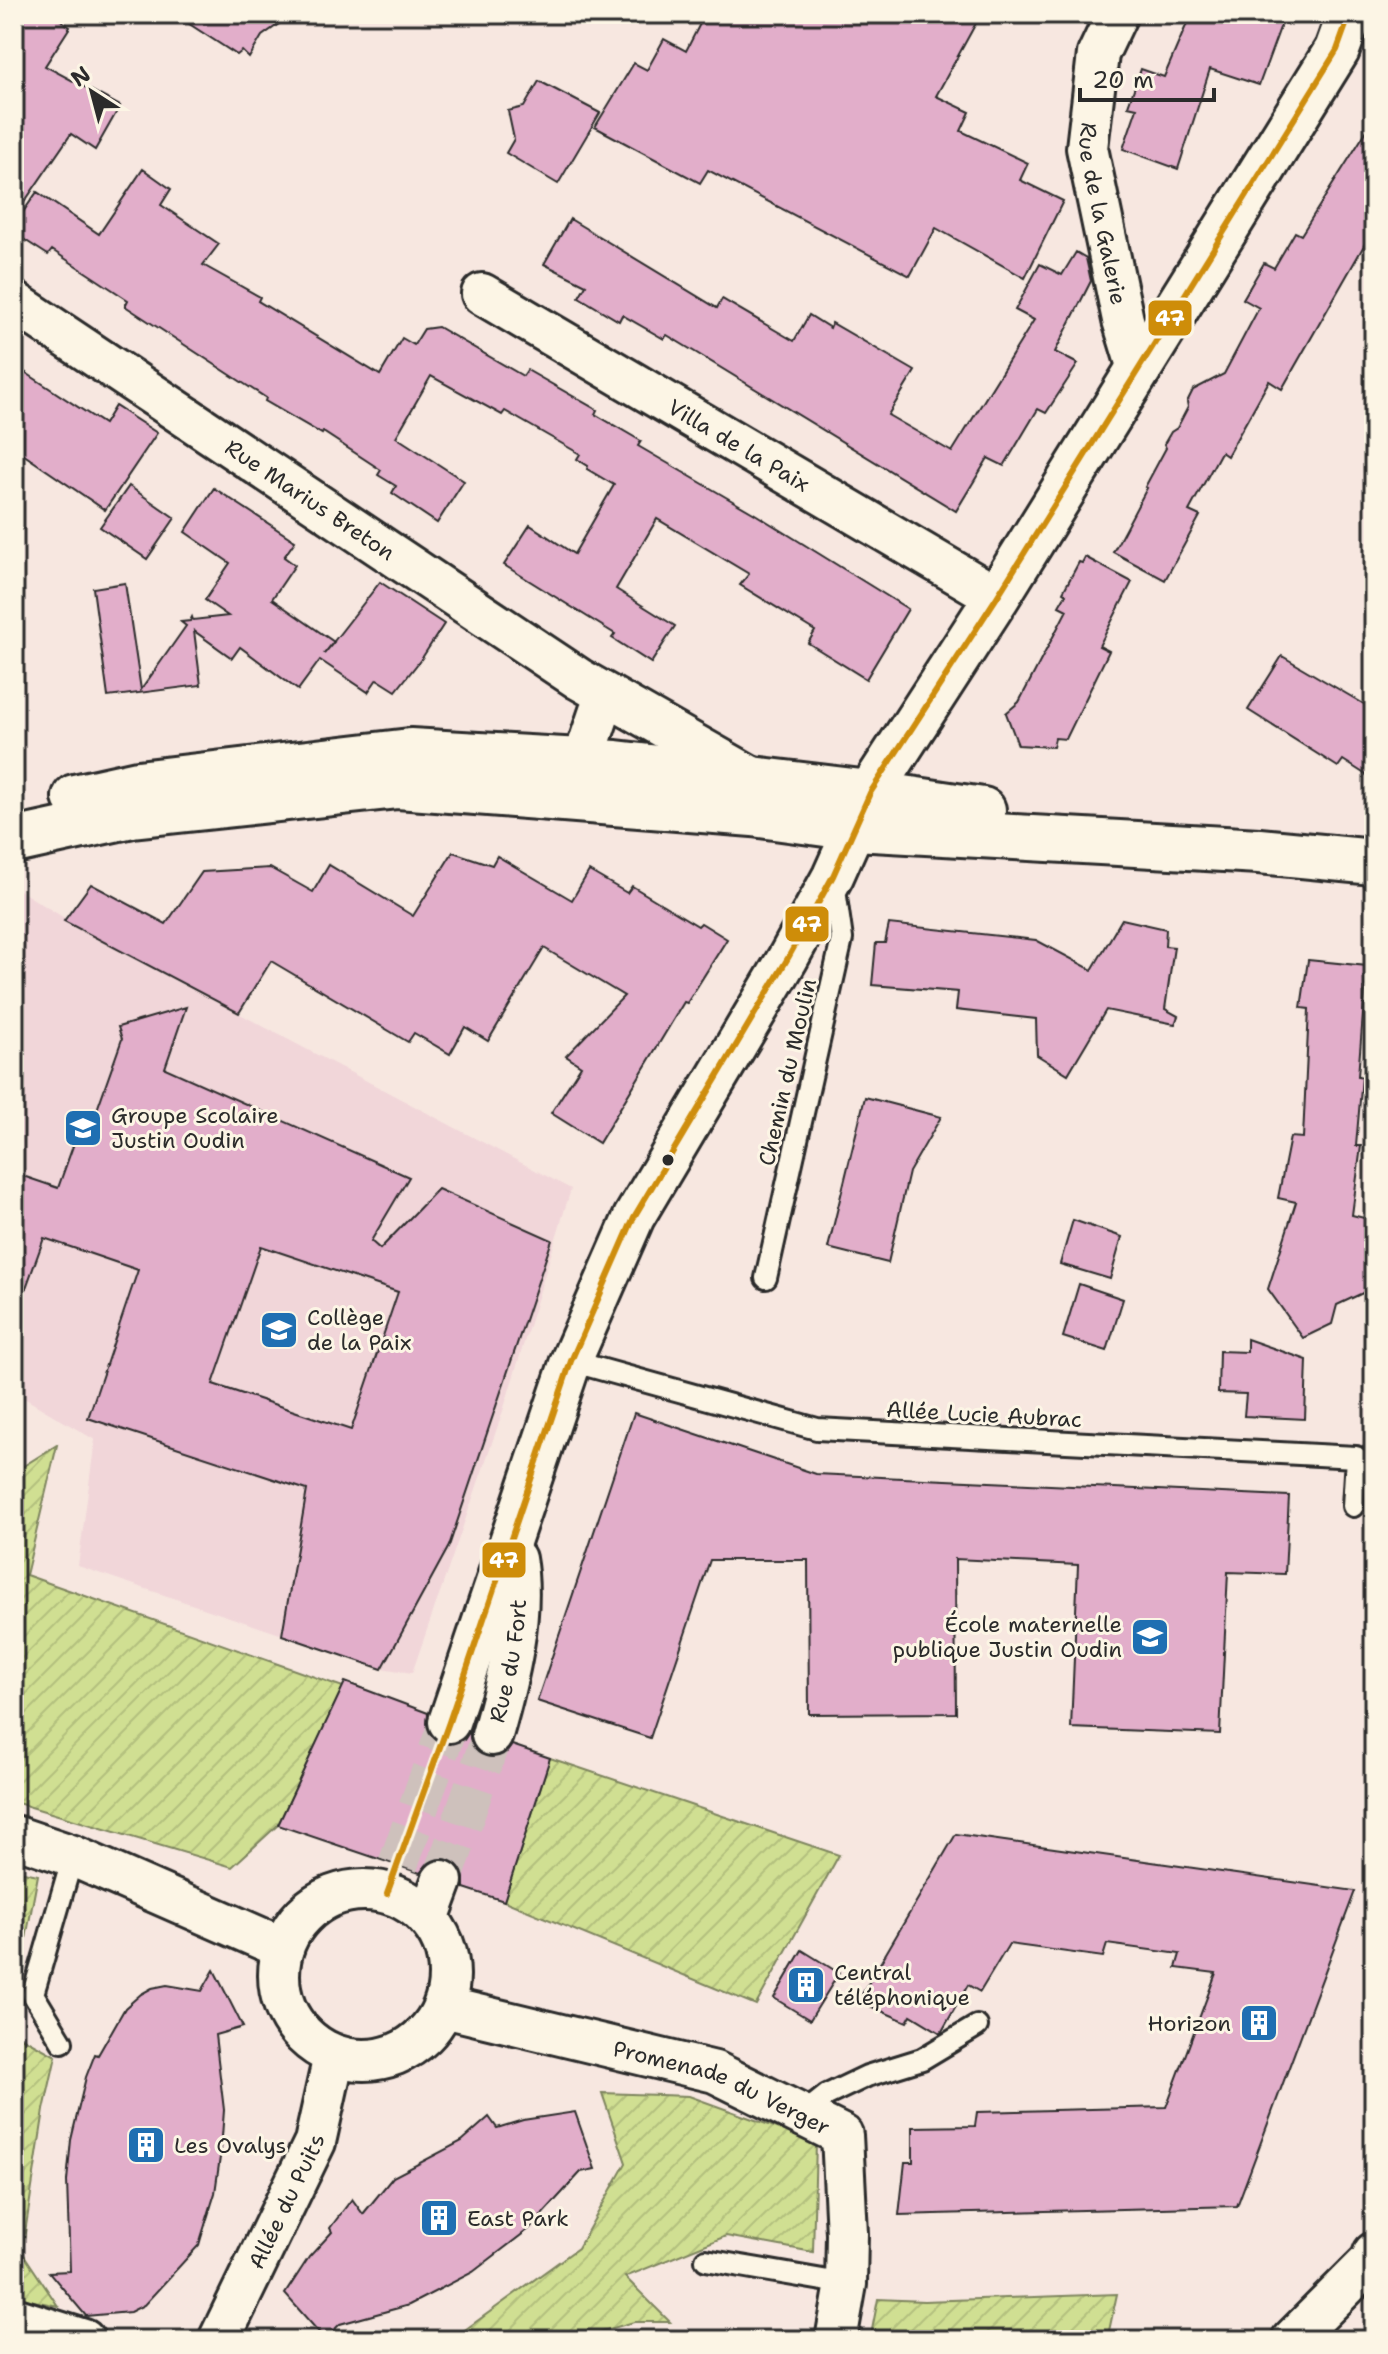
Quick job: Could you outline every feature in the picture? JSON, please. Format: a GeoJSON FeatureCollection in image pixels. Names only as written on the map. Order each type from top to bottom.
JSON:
{"type":"FeatureCollection","features":[{"type":"Feature","properties":{"kind":"main road","name":"Rue du Fort"},"geometry":{"type":"LineString","coordinates":[[862,810],[1337,50],[1350,14]]}},
{"type":"Feature","properties":{"kind":"main road"},"geometry":{"type":"LineString","coordinates":[[14,811],[138,783],[410,751],[583,761],[753,778],[862,810]]}},
{"type":"Feature","properties":{"kind":"main road"},"geometry":{"type":"LineString","coordinates":[[14,841],[132,815],[398,786],[753,814],[862,810],[1374,862]]}},
{"type":"Feature","properties":{"kind":"street","name":"Rue de la Galerie"},"geometry":{"type":"LineString","coordinates":[[1117,14],[1098,54],[1087,148],[1123,320],[1138,369]]}},
{"type":"Feature","properties":{"kind":"street","name":"Villa de la Paix"},"geometry":{"type":"LineString","coordinates":[[482,294],[997,597]]}},
{"type":"Feature","properties":{"kind":"street","name":"Rue Marius Breton"},"geometry":{"type":"LineString","coordinates":[[14,302],[605,696],[753,778]]}},
{"type":"Feature","properties":{"kind":"street"},"geometry":{"type":"LineString","coordinates":[[583,761],[605,696]]}},
{"type":"Feature","properties":{"kind":"street","name":"Rue du Fort"},"geometry":{"type":"LineString","coordinates":[[449,1722],[571,1361],[634,1217],[788,958],[833,876],[862,810]]}},
{"type":"Feature","properties":{"kind":"street","name":"Rue du Fort"},"geometry":{"type":"LineString","coordinates":[[492,1735],[507,1684],[515,1630],[517,1569],[511,1539]]}},
{"type":"Feature","properties":{"kind":"street"},"geometry":{"type":"LineString","coordinates":[[14,1836],[73,1856],[283,1948]]}},
{"type":"Feature","properties":{"kind":"street"},"geometry":{"type":"LineString","coordinates":[[392,1880],[398,1896],[421,1910],[428,1919],[437,1930],[448,1955],[450,1981],[444,2007],[431,2030],[411,2047],[387,2058],[360,2061],[334,2056],[311,2043],[293,2024],[282,2000],[278,1974],[283,1948],[296,1923],[317,1904],[342,1892],[370,1890],[392,1880]]}},
{"type":"Feature","properties":{"kind":"street"},"geometry":{"type":"LineString","coordinates":[[428,1919],[442,1881]]}},
{"type":"Feature","properties":{"kind":"street","name":"Promenade du Verger"},"geometry":{"type":"LineString","coordinates":[[444,2007],[715,2072],[842,2135],[846,2284],[836,2340]]}},
{"type":"Feature","properties":{"kind":"street","name":"Allée du Puits"},"geometry":{"type":"LineString","coordinates":[[216,2339],[315,2142],[334,2056]]}},
{"type":"Feature","properties":{"kind":"street"},"geometry":{"type":"LineString","coordinates":[[1292,2340],[1371,2261],[1374,2253]]}},
{"type":"Feature","properties":{"kind":"street"},"geometry":{"type":"LineString","coordinates":[[14,2318],[84,2340]]}},
{"type":"Feature","properties":{"kind":"lane","name":"Chemin du Moulin"},"geometry":{"type":"LineString","coordinates":[[766,1278],[842,939],[833,876]]}},
{"type":"Feature","properties":{"kind":"lane","name":"Allée Lucie Aubrac"},"geometry":{"type":"LineString","coordinates":[[571,1361],[817,1429],[1356,1457],[1353,1506]]}},
{"type":"Feature","properties":{"kind":"lane"},"geometry":{"type":"LineString","coordinates":[[62,2042],[33,1994],[73,1856]]}},
{"type":"Feature","properties":{"kind":"lane"},"geometry":{"type":"LineString","coordinates":[[802,2115],[827,2095],[867,2076],[922,2059],[977,2026]]}},
{"type":"Feature","properties":{"kind":"lane"},"geometry":{"type":"LineString","coordinates":[[706,2260],[846,2284]]}},
{"type":"Feature","properties":{"kind":"shaded area","name":"Collège de la Paix"},"geometry":{"type":"Polygon","coordinates":[[[14,887],[66,919],[64,921],[571,1189],[503,1411],[412,1673],[381,1668],[78,1566],[95,1440],[14,1392],[14,887]]]}},
{"type":"Feature","properties":{"kind":"green space"},"geometry":{"type":"Polygon","coordinates":[[[57,1445],[26,1575],[343,1687],[278,1825],[232,1867],[14,1802],[14,1472],[57,1445]]]}},
{"type":"Feature","properties":{"kind":"green space"},"geometry":{"type":"Polygon","coordinates":[[[550,1758],[839,1855],[756,2005],[504,1901],[550,1758]]]}},
{"type":"Feature","properties":{"kind":"green space"},"geometry":{"type":"Polygon","coordinates":[[[14,1870],[38,1875],[14,2002],[14,1870]]]}},
{"type":"Feature","properties":{"kind":"green space"},"geometry":{"type":"Polygon","coordinates":[[[14,2033],[56,2056],[44,2110],[22,2252],[58,2306],[14,2297],[14,2033]]]}},
{"type":"Feature","properties":{"kind":"green space"},"geometry":{"type":"Polygon","coordinates":[[[602,2093],[689,2096],[816,2142],[813,2252],[726,2236],[625,2277],[670,2322],[634,2322],[571,2340],[451,2340],[578,2248],[626,2163],[602,2093]]]}},
{"type":"Feature","properties":{"kind":"green space"},"geometry":{"type":"Polygon","coordinates":[[[1117,2294],[1107,2340],[870,2340],[878,2299],[924,2301],[1117,2294]]]}},
{"type":"Feature","properties":{"kind":"building"},"geometry":{"type":"Polygon","coordinates":[[[14,14],[53,14],[70,27],[45,66],[120,106],[95,150],[71,134],[14,217],[14,14]]]}},
{"type":"Feature","properties":{"kind":"building"},"geometry":{"type":"Polygon","coordinates":[[[174,14],[293,14],[262,36],[249,58],[242,51],[237,55],[174,14]]]}},
{"type":"Feature","properties":{"kind":"building"},"geometry":{"type":"Polygon","coordinates":[[[705,14],[981,14],[936,96],[970,112],[961,131],[1028,163],[1020,180],[1063,201],[1025,278],[936,228],[910,276],[708,170],[700,183],[595,127],[634,63],[647,70],[664,39],[686,51],[705,14]]]}},
{"type":"Feature","properties":{"kind":"building"},"geometry":{"type":"Polygon","coordinates":[[[1191,14],[1285,14],[1259,85],[1210,69],[1178,169],[1123,149],[1137,108],[1128,106],[1141,69],[1164,77],[1191,14]]]}},
{"type":"Feature","properties":{"kind":"building"},"geometry":{"type":"Polygon","coordinates":[[[539,81],[600,113],[558,184],[506,153],[514,139],[508,111],[524,107],[539,81]]]}},
{"type":"Feature","properties":{"kind":"building"},"geometry":{"type":"Polygon","coordinates":[[[1374,119],[1374,228],[1282,389],[1269,381],[1227,456],[1221,452],[1189,511],[1200,516],[1165,580],[1113,552],[1166,448],[1164,444],[1188,407],[1193,390],[1224,374],[1259,308],[1243,299],[1264,263],[1274,268],[1295,232],[1301,235],[1374,119]]]}},
{"type":"Feature","properties":{"kind":"building"},"geometry":{"type":"Polygon","coordinates":[[[143,169],[171,189],[161,205],[219,244],[203,265],[260,297],[258,301],[380,375],[402,338],[414,345],[424,329],[438,327],[523,376],[527,370],[597,410],[595,414],[641,441],[638,446],[908,609],[866,679],[808,643],[815,631],[740,585],[749,574],[657,519],[616,589],[675,626],[651,663],[612,638],[615,634],[504,565],[530,525],[574,554],[614,485],[587,469],[588,466],[577,459],[580,454],[505,411],[502,415],[431,376],[396,437],[464,481],[437,523],[392,493],[396,486],[378,475],[381,470],[323,432],[265,401],[266,398],[125,306],[128,300],[52,250],[48,255],[14,233],[14,225],[37,192],[99,234],[143,169]]]}},
{"type":"Feature","properties":{"kind":"building"},"geometry":{"type":"Polygon","coordinates":[[[570,219],[717,308],[722,299],[794,341],[809,315],[830,328],[832,323],[915,371],[888,415],[952,452],[1034,320],[1015,310],[1040,264],[1062,275],[1076,252],[1086,258],[1091,281],[1055,352],[1078,364],[1046,413],[1038,409],[1004,466],[988,458],[956,511],[667,335],[664,339],[622,315],[619,321],[579,297],[586,285],[544,264],[570,219]]]}},
{"type":"Feature","properties":{"kind":"building"},"geometry":{"type":"Polygon","coordinates":[[[14,365],[104,424],[115,406],[157,433],[105,510],[14,448],[14,365]]]}},
{"type":"Feature","properties":{"kind":"building"},"geometry":{"type":"Polygon","coordinates":[[[129,486],[175,518],[147,559],[100,527],[129,486]]]}},
{"type":"Feature","properties":{"kind":"building"},"geometry":{"type":"Polygon","coordinates":[[[214,488],[295,541],[284,557],[295,565],[272,599],[334,642],[380,582],[444,624],[396,691],[377,679],[368,692],[320,660],[298,690],[240,647],[232,658],[194,631],[201,685],[108,697],[93,588],[125,583],[141,690],[186,626],[181,622],[190,621],[192,617],[193,620],[228,616],[205,600],[230,563],[185,532],[214,488]]]}},
{"type":"Feature","properties":{"kind":"building"},"geometry":{"type":"Polygon","coordinates":[[[1085,557],[1132,582],[1099,646],[1109,651],[1066,739],[1055,738],[1053,747],[1018,745],[1006,713],[1019,702],[1067,610],[1059,606],[1066,594],[1063,592],[1079,562],[1082,563],[1085,557]]]}},
{"type":"Feature","properties":{"kind":"building"},"geometry":{"type":"Polygon","coordinates":[[[1282,656],[1374,710],[1374,780],[1343,760],[1338,767],[1248,710],[1282,656]]]}},
{"type":"Feature","properties":{"kind":"building"},"geometry":{"type":"Polygon","coordinates":[[[453,852],[492,865],[497,856],[572,900],[589,871],[627,893],[632,886],[698,926],[701,923],[727,939],[687,1003],[684,1002],[599,1143],[551,1113],[581,1066],[566,1056],[624,996],[544,948],[488,1041],[465,1027],[450,1054],[414,1033],[408,1042],[271,961],[239,1013],[64,921],[91,884],[166,924],[202,872],[270,868],[313,892],[329,865],[413,916],[453,852]]]}},
{"type":"Feature","properties":{"kind":"building"},"geometry":{"type":"Polygon","coordinates":[[[1122,919],[1166,929],[1165,946],[1174,947],[1165,1009],[1178,1016],[1175,1024],[1106,1010],[1068,1074],[1037,1055],[1036,1019],[956,1010],[958,992],[872,985],[876,943],[885,943],[889,924],[1036,940],[1092,970],[1122,919]]]}},
{"type":"Feature","properties":{"kind":"building"},"geometry":{"type":"Polygon","coordinates":[[[1308,960],[1367,966],[1358,1076],[1362,1077],[1356,1146],[1361,1146],[1352,1215],[1372,1220],[1367,1291],[1337,1305],[1332,1324],[1303,1338],[1268,1289],[1296,1202],[1278,1198],[1290,1137],[1303,1138],[1309,1009],[1301,1008],[1308,960]]]}},
{"type":"Feature","properties":{"kind":"building"},"geometry":{"type":"Polygon","coordinates":[[[186,1007],[165,1068],[409,1177],[371,1241],[380,1249],[438,1189],[552,1240],[449,1546],[382,1669],[282,1635],[307,1490],[88,1418],[138,1270],[44,1238],[18,1310],[14,1309],[14,1173],[58,1188],[78,1132],[88,1135],[122,1039],[118,1027],[186,1007]],[[261,1246],[213,1384],[351,1430],[398,1292],[261,1246]]]}},
{"type":"Feature","properties":{"kind":"building"},"geometry":{"type":"Polygon","coordinates":[[[865,1097],[941,1117],[909,1172],[888,1263],[828,1248],[865,1097]]]}},
{"type":"Feature","properties":{"kind":"building"},"geometry":{"type":"Polygon","coordinates":[[[1073,1220],[1122,1237],[1110,1279],[1060,1264],[1073,1220]]]}},
{"type":"Feature","properties":{"kind":"building"},"geometry":{"type":"Polygon","coordinates":[[[1079,1284],[1123,1299],[1107,1351],[1063,1337],[1079,1284]]]}},
{"type":"Feature","properties":{"kind":"building"},"geometry":{"type":"Polygon","coordinates":[[[1247,1339],[1307,1360],[1305,1419],[1244,1416],[1246,1394],[1218,1393],[1219,1351],[1247,1352],[1247,1339]]]}},
{"type":"Feature","properties":{"kind":"building","name":"École maternelle publique Justin Oudin"},"geometry":{"type":"Polygon","coordinates":[[[634,1413],[816,1474],[1289,1496],[1285,1574],[1228,1572],[1220,1734],[1071,1728],[1078,1565],[955,1559],[956,1713],[809,1714],[808,1560],[710,1560],[650,1738],[537,1701],[634,1413]]]}},
{"type":"Feature","properties":{"kind":"building"},"geometry":{"type":"Polygon","coordinates":[[[345,1682],[428,1713],[427,1727],[432,1738],[441,1743],[454,1744],[464,1740],[470,1731],[470,1741],[475,1750],[485,1757],[498,1757],[512,1745],[550,1758],[504,1901],[464,1888],[460,1867],[449,1859],[428,1863],[420,1873],[278,1825],[345,1682]]]}},
{"type":"Feature","properties":{"kind":"building","name":"Horizon"},"geometry":{"type":"Polygon","coordinates":[[[956,1834],[1355,1891],[1237,2206],[899,2215],[905,2162],[913,2162],[913,2127],[975,2126],[977,2112],[1166,2107],[1216,1973],[1176,1968],[1180,1954],[1107,1944],[1103,1957],[1009,1944],[980,1992],[968,1985],[941,2033],[911,2015],[907,2022],[858,2001],[956,1834]]]}},
{"type":"Feature","properties":{"kind":"building","name":"Central téléphonique"},"geometry":{"type":"Polygon","coordinates":[[[802,1950],[839,1973],[810,2020],[774,1998],[802,1950]]]}},
{"type":"Feature","properties":{"kind":"building","name":"Les Ovalys"},"geometry":{"type":"Polygon","coordinates":[[[214,1970],[243,2027],[215,2035],[224,2110],[221,2150],[215,2193],[199,2245],[144,2305],[130,2312],[86,2316],[49,2272],[70,2271],[67,2181],[71,2140],[86,2077],[95,2054],[98,2055],[125,2008],[141,1994],[167,1985],[202,1991],[214,1970]]]}},
{"type":"Feature","properties":{"kind":"building","name":"East Park"},"geometry":{"type":"Polygon","coordinates":[[[575,2112],[595,2169],[581,2172],[529,2229],[473,2272],[409,2305],[340,2324],[325,2339],[285,2294],[309,2257],[332,2232],[330,2228],[352,2199],[363,2214],[393,2177],[462,2141],[489,2117],[497,2128],[523,2120],[575,2112]]]}},
{"type":"Feature","properties":{"kind":"tunnel"},"geometry":{"type":"LineString","coordinates":[[398,1865],[449,1722]]}},
{"type":"Feature","properties":{"kind":"tunnel"},"geometry":{"type":"LineString","coordinates":[[442,1881],[492,1735]]}},
{"type":"Feature","properties":{"kind":"transit line","name":"47"},"geometry":{"type":"LineString","coordinates":[[387,1894],[449,1722],[571,1361],[634,1217],[788,958],[833,876],[870,793],[997,597],[1337,50],[1350,14]]}},
{"type":"Feature","properties":{"kind":"place","name":"Groupe Scolaire Justin Oudin"},"geometry":{"type":"Point","coordinates":[83,1128]}},
{"type":"Feature","properties":{"kind":"place","name":"Collège de la Paix"},"geometry":{"type":"Point","coordinates":[279,1330]}},
{"type":"Feature","properties":{"kind":"place","name":"École maternelle publique Justin Oudin"},"geometry":{"type":"Point","coordinates":[1150,1637]}},
{"type":"Feature","properties":{"kind":"place","name":"Central téléphonique"},"geometry":{"type":"Point","coordinates":[806,1985]}},
{"type":"Feature","properties":{"kind":"place","name":"Horizon"},"geometry":{"type":"Point","coordinates":[1259,2023]}},
{"type":"Feature","properties":{"kind":"place","name":"Les Ovalys"},"geometry":{"type":"Point","coordinates":[146,2145]}},
{"type":"Feature","properties":{"kind":"place","name":"East Park"},"geometry":{"type":"Point","coordinates":[439,2218]}}]}
